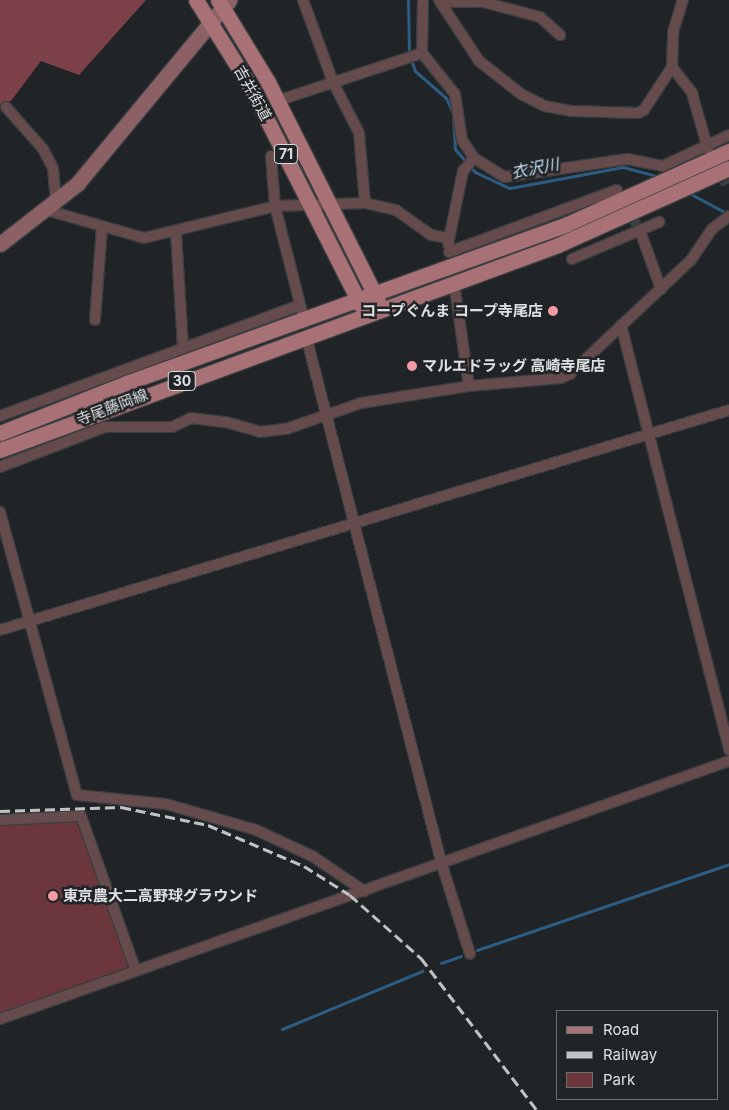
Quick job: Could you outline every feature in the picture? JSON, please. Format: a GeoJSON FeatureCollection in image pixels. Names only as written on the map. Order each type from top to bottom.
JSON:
{"type":"FeatureCollection","features":[{"type":"Feature","properties":{"kind":"main road","name":"吉井街道"},"geometry":{"type":"LineString","coordinates":[[196,0],[381,308]]}},
{"type":"Feature","properties":{"kind":"main road","name":"吉井街道"},"geometry":{"type":"LineString","coordinates":[[223,3],[277,100],[365,314]]}},
{"type":"Feature","properties":{"kind":"main road"},"geometry":{"type":"LineString","coordinates":[[358,298],[450,258],[649,190],[729,151]]}},
{"type":"Feature","properties":{"kind":"main road"},"geometry":{"type":"LineString","coordinates":[[365,314],[454,283],[672,196],[729,168]]}},
{"type":"Feature","properties":{"kind":"main road","name":"寺尾藤岡線"},"geometry":{"type":"LineString","coordinates":[[0,432],[302,312],[358,298]]}},
{"type":"Feature","properties":{"kind":"main road","name":"寺尾藤岡線"},"geometry":{"type":"LineString","coordinates":[[0,450],[365,314]]}},
{"type":"Feature","properties":{"kind":"street"},"geometry":{"type":"LineString","coordinates":[[303,0],[333,82],[360,134],[366,203]]}},
{"type":"Feature","properties":{"kind":"street"},"geometry":{"type":"LineString","coordinates":[[423,0],[422,52],[455,94],[462,140],[474,158],[505,177],[524,176],[627,159],[663,166],[707,148],[729,135]]}},
{"type":"Feature","properties":{"kind":"street"},"geometry":{"type":"LineString","coordinates":[[440,1],[479,61],[521,94],[545,106],[571,112],[638,113],[656,95],[672,66],[673,32],[683,0]]}},
{"type":"Feature","properties":{"kind":"street"},"geometry":{"type":"LineString","coordinates":[[440,1],[483,2],[531,15],[560,35]]}},
{"type":"Feature","properties":{"kind":"street"},"geometry":{"type":"LineString","coordinates":[[0,244],[51,206],[98,161],[212,24],[223,3]]}},
{"type":"Feature","properties":{"kind":"street"},"geometry":{"type":"LineString","coordinates":[[277,100],[422,52]]}},
{"type":"Feature","properties":{"kind":"street"},"geometry":{"type":"LineString","coordinates":[[672,66],[692,93],[707,148]]}},
{"type":"Feature","properties":{"kind":"street"},"geometry":{"type":"LineString","coordinates":[[6,107],[49,162],[51,206]]}},
{"type":"Feature","properties":{"kind":"street"},"geometry":{"type":"LineString","coordinates":[[0,416],[183,348],[302,312],[275,206],[272,156]]}},
{"type":"Feature","properties":{"kind":"street"},"geometry":{"type":"LineString","coordinates":[[474,158],[463,171],[448,238],[450,258],[617,190]]}},
{"type":"Feature","properties":{"kind":"street"},"geometry":{"type":"LineString","coordinates":[[51,206],[102,227],[144,238],[176,233],[275,206],[366,203],[396,210],[431,235],[448,238]]}},
{"type":"Feature","properties":{"kind":"street"},"geometry":{"type":"LineString","coordinates":[[0,467],[104,427],[172,427],[191,418],[226,422],[260,432],[328,417],[362,403],[469,386],[570,374],[660,289],[727,218]]}},
{"type":"Feature","properties":{"kind":"street"},"geometry":{"type":"LineString","coordinates":[[572,259],[659,222]]}},
{"type":"Feature","properties":{"kind":"street"},"geometry":{"type":"LineString","coordinates":[[95,320],[102,227]]}},
{"type":"Feature","properties":{"kind":"street"},"geometry":{"type":"LineString","coordinates":[[640,231],[660,289]]}},
{"type":"Feature","properties":{"kind":"street"},"geometry":{"type":"LineString","coordinates":[[176,233],[183,348]]}},
{"type":"Feature","properties":{"kind":"street"},"geometry":{"type":"LineString","coordinates":[[454,283],[469,386]]}},
{"type":"Feature","properties":{"kind":"street"},"geometry":{"type":"LineString","coordinates":[[621,325],[729,750]]}},
{"type":"Feature","properties":{"kind":"street"},"geometry":{"type":"LineString","coordinates":[[306,336],[442,865],[470,954]]}},
{"type":"Feature","properties":{"kind":"street"},"geometry":{"type":"LineString","coordinates":[[0,630],[354,522],[650,436],[729,410]]}},
{"type":"Feature","properties":{"kind":"street"},"geometry":{"type":"LineString","coordinates":[[0,512],[77,795],[166,804],[256,830],[312,856],[364,891]]}},
{"type":"Feature","properties":{"kind":"street"},"geometry":{"type":"LineString","coordinates":[[0,1019],[442,865],[729,761]]}},
{"type":"Feature","properties":{"kind":"street"},"geometry":{"type":"LineString","coordinates":[[0,820],[81,816],[136,971]]}},
{"type":"Feature","properties":{"kind":"green space","name":"東京農大二高野球グラウンド"},"geometry":{"type":"Polygon","coordinates":[[[78,820],[131,966],[0,1014],[0,823],[78,820]]]}},
{"type":"Feature","properties":{"kind":"shaded area"},"geometry":{"type":"Polygon","coordinates":[[[0,0],[146,0],[79,75],[41,61],[11,101],[0,106],[0,0]]]}},
{"type":"Feature","properties":{"kind":"waterway","name":"衣沢川"},"geometry":{"type":"LineString","coordinates":[[408,0],[409,53],[415,71],[446,98],[453,113],[455,149],[475,172],[510,188],[623,167],[660,177]]}},
{"type":"Feature","properties":{"kind":"waterway","name":"衣沢川"},"geometry":{"type":"LineString","coordinates":[[687,192],[728,214]]}},
{"type":"Feature","properties":{"kind":"waterway"},"geometry":{"type":"LineString","coordinates":[[477,950],[729,864]]}},
{"type":"Feature","properties":{"kind":"waterway"},"geometry":{"type":"LineString","coordinates":[[441,963],[461,956]]}},
{"type":"Feature","properties":{"kind":"waterway"},"geometry":{"type":"LineString","coordinates":[[282,1029],[422,971]]}},
{"type":"Feature","properties":{"kind":"tunnel"},"geometry":{"type":"LineString","coordinates":[[717,168],[726,185]]}},
{"type":"Feature","properties":{"kind":"tunnel"},"geometry":{"type":"LineString","coordinates":[[627,208],[640,231]]}},
{"type":"Feature","properties":{"kind":"railway"},"geometry":{"type":"LineString","coordinates":[[0,811],[121,807],[208,825],[304,866],[350,895],[421,958],[537,1110]]}},
{"type":"Feature","properties":{"kind":"place","name":"コープぐんま コープ寺尾店"},"geometry":{"type":"Point","coordinates":[553,311]}},
{"type":"Feature","properties":{"kind":"place","name":"マルエドラッグ 高崎寺尾店"},"geometry":{"type":"Point","coordinates":[412,366]}},
{"type":"Feature","properties":{"kind":"place","name":"東京農大二高野球グラウンド"},"geometry":{"type":"Point","coordinates":[53,896]}}]}
